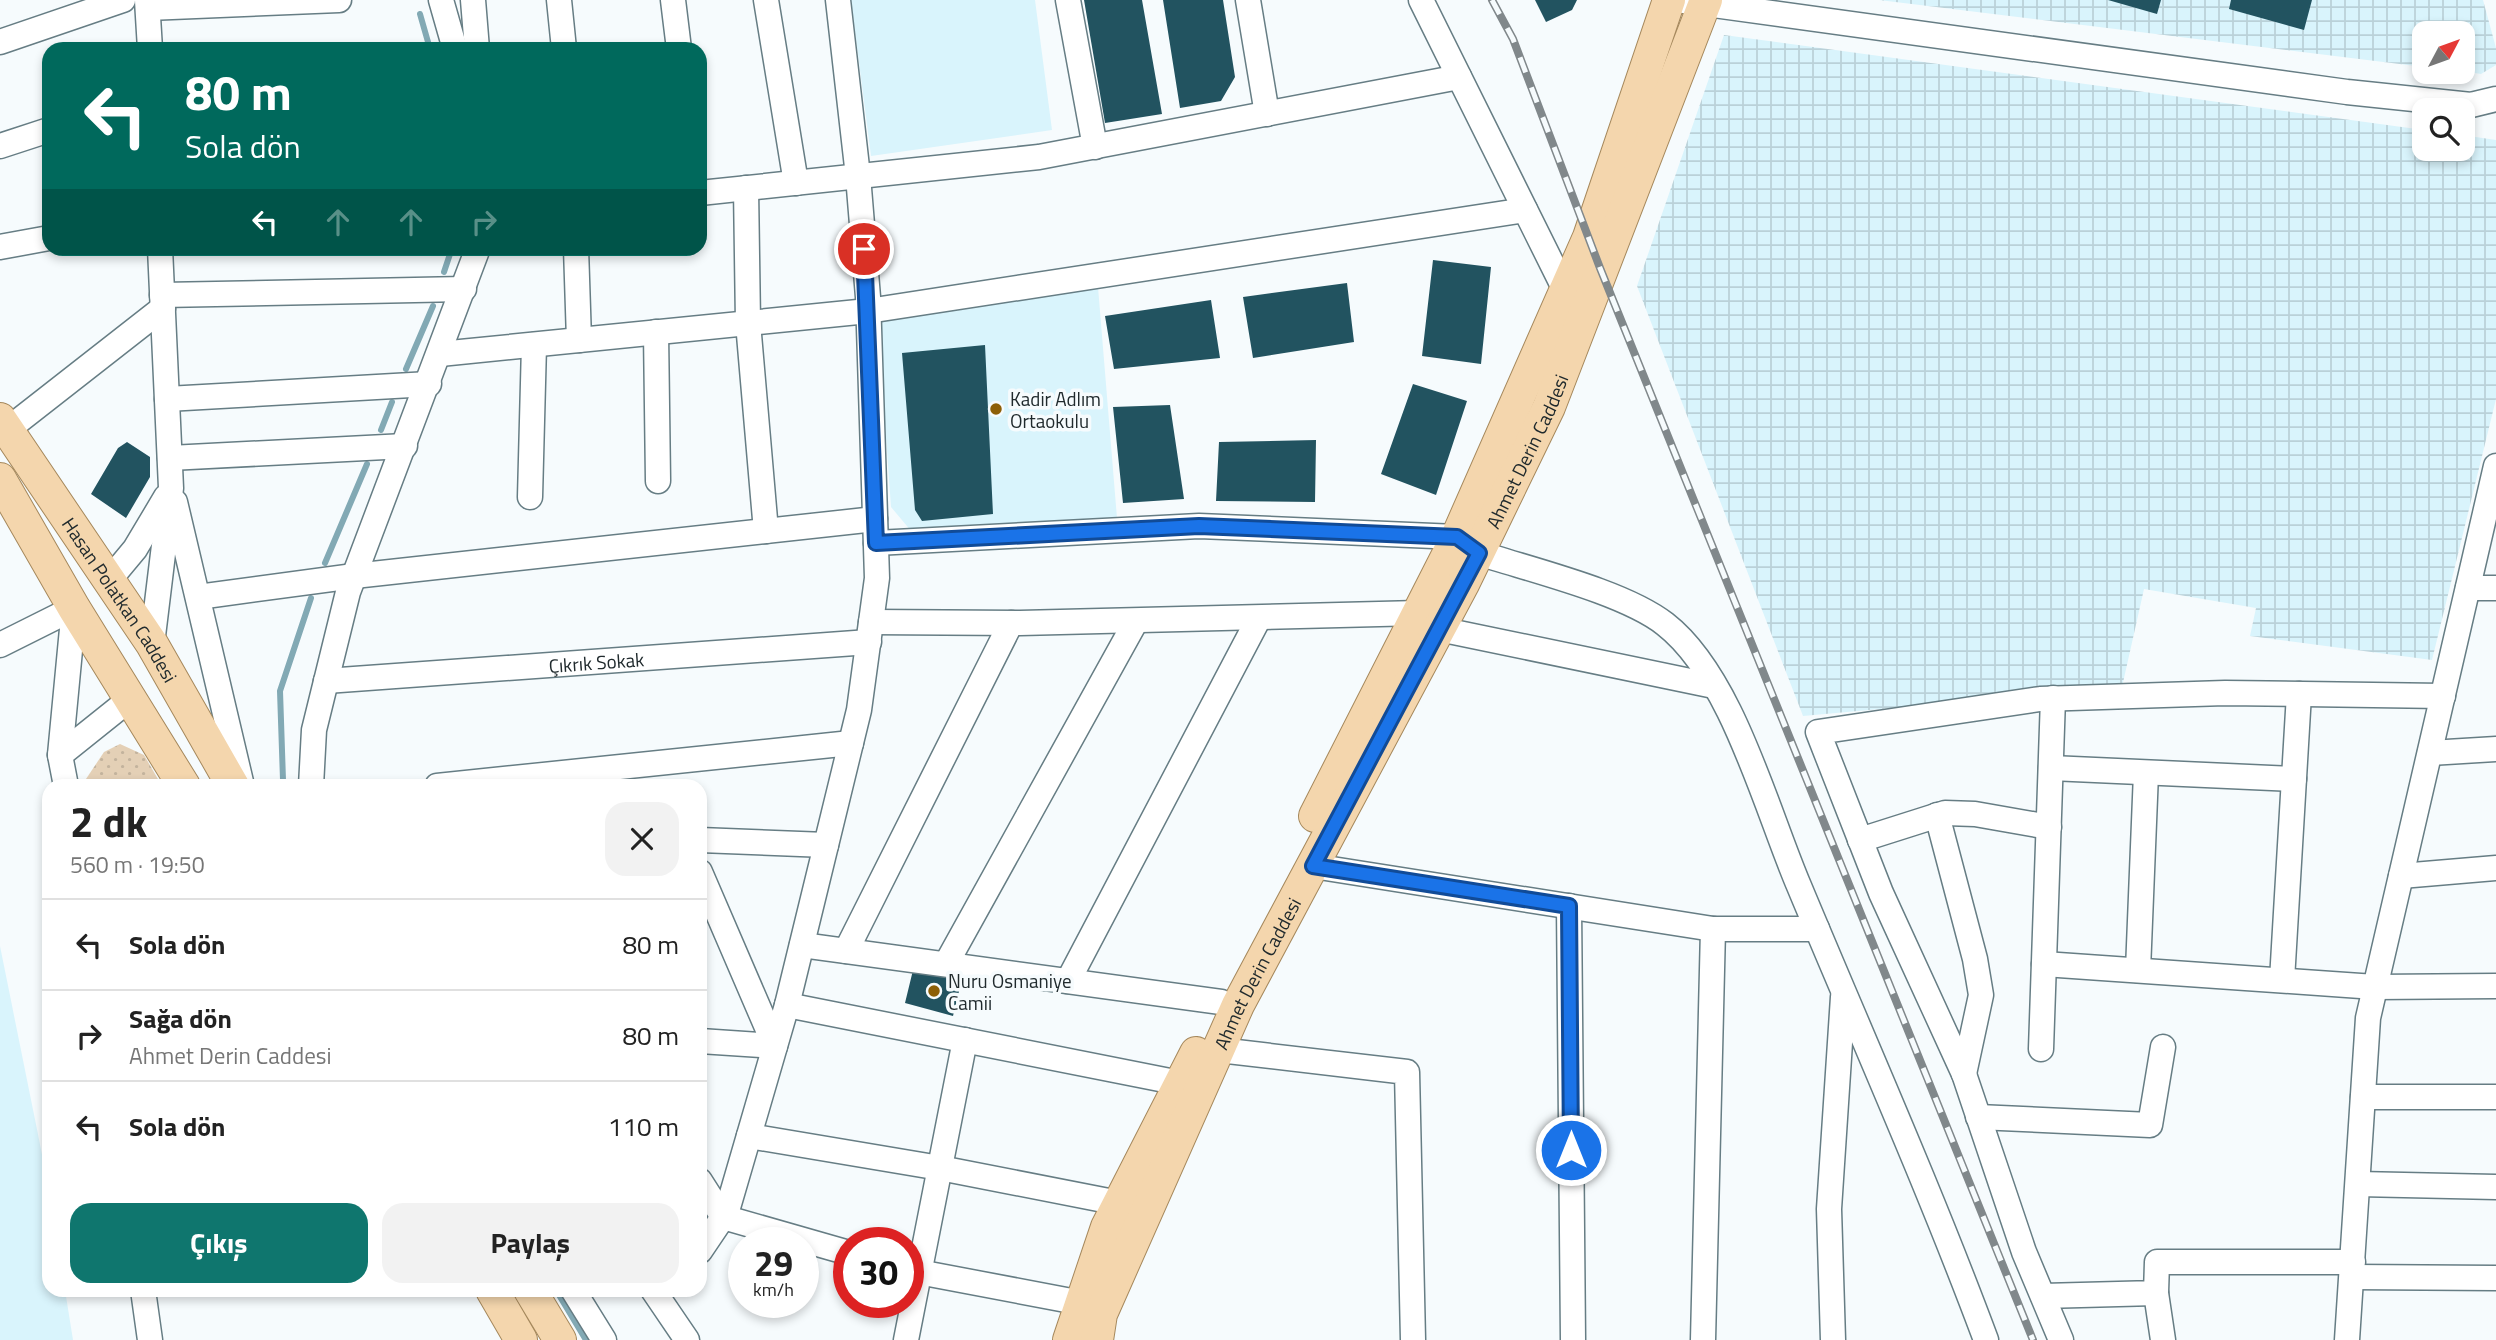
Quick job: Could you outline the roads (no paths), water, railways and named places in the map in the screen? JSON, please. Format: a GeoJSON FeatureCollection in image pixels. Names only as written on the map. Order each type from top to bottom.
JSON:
{"type":"FeatureCollection","features":[{"type":"Feature","properties":{"kind":"main road","name":"Ahmet Derin Caddesi"},"geometry":{"type":"LineString","coordinates":[[1468,545],[1565,290],[1588,237],[1669,0]]}},
{"type":"Feature","properties":{"kind":"main road","name":"Ahmet Derin Caddesi"},"geometry":{"type":"LineString","coordinates":[[1069,1340],[1107,1227],[1221,1002],[1468,545],[1549,407],[1696,1]]}},
{"type":"Feature","properties":{"kind":"main road","name":"Hasan Polatkan Caddesi"},"geometry":{"type":"LineString","coordinates":[[3,424],[152,644],[229,779]]}},
{"type":"Feature","properties":{"kind":"main road","name":"Hasan Polatkan Caddesi"},"geometry":{"type":"LineString","coordinates":[[0,479],[74,608],[180,779]]}},
{"type":"Feature","properties":{"kind":"main road"},"geometry":{"type":"LineString","coordinates":[[74,608],[110,579]]}},
{"type":"Feature","properties":{"kind":"main road","name":"Ahmet Derin Caddesi"},"geometry":{"type":"LineString","coordinates":[[1097,1340],[1101,1314],[1238,1005],[1313,866],[1429,621]]}},
{"type":"Feature","properties":{"kind":"main road"},"geometry":{"type":"LineString","coordinates":[[130,699],[152,644]]}},
{"type":"Feature","properties":{"kind":"main road"},"geometry":{"type":"LineString","coordinates":[[496,1297],[519,1339]]}},
{"type":"Feature","properties":{"kind":"main road"},"geometry":{"type":"LineString","coordinates":[[534,1297],[560,1340]]}},
{"type":"Feature","properties":{"kind":"street"},"geometry":{"type":"LineString","coordinates":[[0,42],[123,0]]}},
{"type":"Feature","properties":{"kind":"street"},"geometry":{"type":"LineString","coordinates":[[150,42],[148,4],[339,0]]}},
{"type":"Feature","properties":{"kind":"street"},"geometry":{"type":"LineString","coordinates":[[441,0],[453,42]]}},
{"type":"Feature","properties":{"kind":"street"},"geometry":{"type":"LineString","coordinates":[[473,0],[476,42]]}},
{"type":"Feature","properties":{"kind":"street"},"geometry":{"type":"LineString","coordinates":[[559,0],[563,42]]}},
{"type":"Feature","properties":{"kind":"street"},"geometry":{"type":"LineString","coordinates":[[673,0],[678,42]]}},
{"type":"Feature","properties":{"kind":"street"},"geometry":{"type":"LineString","coordinates":[[766,0],[796,183]]}},
{"type":"Feature","properties":{"kind":"street"},"geometry":{"type":"LineString","coordinates":[[707,1241],[723,1217],[787,1005],[851,743],[877,578],[868,312],[858,176],[838,0]]}},
{"type":"Feature","properties":{"kind":"street"},"geometry":{"type":"LineString","coordinates":[[1068,0],[1095,147]]}},
{"type":"Feature","properties":{"kind":"street"},"geometry":{"type":"LineString","coordinates":[[1248,0],[1267,114]]}},
{"type":"Feature","properties":{"kind":"street"},"geometry":{"type":"LineString","coordinates":[[1421,0],[1565,290]]}},
{"type":"Feature","properties":{"kind":"street"},"geometry":{"type":"LineString","coordinates":[[1696,1],[2347,92],[2470,106],[2496,99]]}},
{"type":"Feature","properties":{"kind":"street"},"geometry":{"type":"LineString","coordinates":[[707,192],[1039,158],[1459,77]]}},
{"type":"Feature","properties":{"kind":"street"},"geometry":{"type":"LineString","coordinates":[[0,146],[42,132]]}},
{"type":"Feature","properties":{"kind":"street"},"geometry":{"type":"LineString","coordinates":[[746,188],[748,324],[766,531]]}},
{"type":"Feature","properties":{"kind":"street"},"geometry":{"type":"LineString","coordinates":[[440,354],[868,312],[1525,210]]}},
{"type":"Feature","properties":{"kind":"street"},"geometry":{"type":"LineString","coordinates":[[0,247],[42,239]]}},
{"type":"Feature","properties":{"kind":"street"},"geometry":{"type":"LineString","coordinates":[[152,644],[171,488],[160,256]]}},
{"type":"Feature","properties":{"kind":"street"},"geometry":{"type":"LineString","coordinates":[[312,779],[314,730],[354,576],[475,256]]}},
{"type":"Feature","properties":{"kind":"street"},"geometry":{"type":"LineString","coordinates":[[576,256],[579,340]]}},
{"type":"Feature","properties":{"kind":"street"},"geometry":{"type":"LineString","coordinates":[[3,424],[162,302],[464,289]]}},
{"type":"Feature","properties":{"kind":"street"},"geometry":{"type":"LineString","coordinates":[[656,332],[658,481]]}},
{"type":"Feature","properties":{"kind":"street"},"geometry":{"type":"LineString","coordinates":[[530,496],[534,345]]}},
{"type":"Feature","properties":{"kind":"street"},"geometry":{"type":"LineString","coordinates":[[167,399],[429,384]]}},
{"type":"Feature","properties":{"kind":"street"},"geometry":{"type":"LineString","coordinates":[[170,458],[405,446]]}},
{"type":"Feature","properties":{"kind":"street"},"geometry":{"type":"LineString","coordinates":[[2347,1340],[2368,1018],[2496,466]]}},
{"type":"Feature","properties":{"kind":"street"},"geometry":{"type":"LineString","coordinates":[[110,579],[135,549],[171,488]]}},
{"type":"Feature","properties":{"kind":"street"},"geometry":{"type":"LineString","coordinates":[[171,488],[240,779]]}},
{"type":"Feature","properties":{"kind":"street"},"geometry":{"type":"LineString","coordinates":[[198,597],[354,576],[766,531],[1199,526],[1468,545],[1633,605],[1666,625],[1694,653],[1728,709],[1817,929],[1955,1256],[1986,1340]]}},
{"type":"Feature","properties":{"kind":"street"},"geometry":{"type":"LineString","coordinates":[[2468,587],[2496,588]]}},
{"type":"Feature","properties":{"kind":"street"},"geometry":{"type":"LineString","coordinates":[[0,645],[74,608]]}},
{"type":"Feature","properties":{"kind":"street"},"geometry":{"type":"LineString","coordinates":[[65,779],[60,755],[74,608]]}},
{"type":"Feature","properties":{"kind":"street"},"geometry":{"type":"LineString","coordinates":[[1068,981],[1259,618]]}},
{"type":"Feature","properties":{"kind":"street","name":"Çıkrık Sokak"},"geometry":{"type":"LineString","coordinates":[[326,681],[870,632],[1011,623],[1259,618],[1429,621],[1714,686]]}},
{"type":"Feature","properties":{"kind":"street"},"geometry":{"type":"LineString","coordinates":[[946,964],[1136,621]]}},
{"type":"Feature","properties":{"kind":"street"},"geometry":{"type":"LineString","coordinates":[[846,951],[1011,623]]}},
{"type":"Feature","properties":{"kind":"street"},"geometry":{"type":"LineString","coordinates":[[2062,1340],[2024,1252],[1964,1074],[1860,840],[1818,732],[2053,698],[2299,694],[2443,696]]}},
{"type":"Feature","properties":{"kind":"street"},"geometry":{"type":"LineString","coordinates":[[2282,980],[2299,694]]}},
{"type":"Feature","properties":{"kind":"street"},"geometry":{"type":"LineString","coordinates":[[2041,1049],[2053,698]]}},
{"type":"Feature","properties":{"kind":"street"},"geometry":{"type":"LineString","coordinates":[[60,755],[130,699]]}},
{"type":"Feature","properties":{"kind":"street"},"geometry":{"type":"LineString","coordinates":[[577,779],[658,775],[851,743]]}},
{"type":"Feature","properties":{"kind":"street"},"geometry":{"type":"LineString","coordinates":[[2430,753],[2496,749]]}},
{"type":"Feature","properties":{"kind":"street"},"geometry":{"type":"LineString","coordinates":[[2051,768],[2294,779]]}},
{"type":"Feature","properties":{"kind":"street"},"geometry":{"type":"LineString","coordinates":[[2138,970],[2146,772]]}},
{"type":"Feature","properties":{"kind":"street"},"geometry":{"type":"LineString","coordinates":[[1860,840],[1937,815],[1975,814],[2049,827]]}},
{"type":"Feature","properties":{"kind":"street"},"geometry":{"type":"LineString","coordinates":[[1937,815],[1975,959],[1980,995],[1964,1074]]}},
{"type":"Feature","properties":{"kind":"street"},"geometry":{"type":"LineString","coordinates":[[707,840],[826,845]]}},
{"type":"Feature","properties":{"kind":"street"},"geometry":{"type":"LineString","coordinates":[[1313,866],[1713,929],[1817,929]]}},
{"type":"Feature","properties":{"kind":"street"},"geometry":{"type":"LineString","coordinates":[[2401,876],[2496,868]]}},
{"type":"Feature","properties":{"kind":"street"},"geometry":{"type":"LineString","coordinates":[[707,888],[775,1046]]}},
{"type":"Feature","properties":{"kind":"street"},"geometry":{"type":"LineString","coordinates":[[1569,906],[1573,1340]]}},
{"type":"Feature","properties":{"kind":"street"},"geometry":{"type":"LineString","coordinates":[[1703,1340],[1713,929]]}},
{"type":"Feature","properties":{"kind":"street"},"geometry":{"type":"LineString","coordinates":[[802,944],[1221,1002]]}},
{"type":"Feature","properties":{"kind":"street"},"geometry":{"type":"LineString","coordinates":[[2044,964],[2375,987],[2496,986]]}},
{"type":"Feature","properties":{"kind":"street"},"geometry":{"type":"LineString","coordinates":[[1833,1340],[1829,1209],[1844,993]]}},
{"type":"Feature","properties":{"kind":"street"},"geometry":{"type":"LineString","coordinates":[[787,1005],[1180,1083]]}},
{"type":"Feature","properties":{"kind":"street"},"geometry":{"type":"LineString","coordinates":[[924,1232],[940,1168],[965,1040]]}},
{"type":"Feature","properties":{"kind":"street"},"geometry":{"type":"LineString","coordinates":[[707,1041],[775,1046]]}},
{"type":"Feature","properties":{"kind":"street"},"geometry":{"type":"LineString","coordinates":[[1978,1117],[2150,1125],[2163,1047]]}},
{"type":"Feature","properties":{"kind":"street"},"geometry":{"type":"LineString","coordinates":[[1219,1050],[1407,1072],[1413,1340]]}},
{"type":"Feature","properties":{"kind":"street"},"geometry":{"type":"LineString","coordinates":[[2363,1097],[2496,1097]]}},
{"type":"Feature","properties":{"kind":"street"},"geometry":{"type":"LineString","coordinates":[[749,1136],[940,1168],[1119,1203]]}},
{"type":"Feature","properties":{"kind":"street"},"geometry":{"type":"LineString","coordinates":[[2358,1184],[2496,1187]]}},
{"type":"Feature","properties":{"kind":"street"},"geometry":{"type":"LineString","coordinates":[[707,1192],[723,1217],[833,1248]]}},
{"type":"Feature","properties":{"kind":"street"},"geometry":{"type":"LineString","coordinates":[[2164,1340],[2156,1293],[2157,1262],[2496,1278]]}},
{"type":"Feature","properties":{"kind":"street"},"geometry":{"type":"LineString","coordinates":[[924,1274],[1082,1303]]}},
{"type":"Feature","properties":{"kind":"street"},"geometry":{"type":"LineString","coordinates":[[2043,1296],[2156,1293]]}},
{"type":"Feature","properties":{"kind":"street"},"geometry":{"type":"LineString","coordinates":[[144,1297],[150,1340]]}},
{"type":"Feature","properties":{"kind":"street"},"geometry":{"type":"LineString","coordinates":[[577,1297],[604,1340]]}},
{"type":"Feature","properties":{"kind":"street"},"geometry":{"type":"LineString","coordinates":[[664,1297],[687,1340]]}},
{"type":"Feature","properties":{"kind":"street"},"geometry":{"type":"LineString","coordinates":[[906,1340],[909,1318]]}},
{"type":"Feature","properties":{"kind":"waterway"},"geometry":{"type":"LineString","coordinates":[[420,14],[428,42]]}},
{"type":"Feature","properties":{"kind":"waterway"},"geometry":{"type":"LineString","coordinates":[[444,272],[449,256]]}},
{"type":"Feature","properties":{"kind":"waterway"},"geometry":{"type":"LineString","coordinates":[[406,369],[433,306]]}},
{"type":"Feature","properties":{"kind":"waterway"},"geometry":{"type":"LineString","coordinates":[[381,430],[392,402]]}},
{"type":"Feature","properties":{"kind":"waterway"},"geometry":{"type":"LineString","coordinates":[[325,563],[367,464]]}},
{"type":"Feature","properties":{"kind":"waterway"},"geometry":{"type":"LineString","coordinates":[[283,779],[280,691],[311,598]]}},
{"type":"Feature","properties":{"kind":"waterway"},"geometry":{"type":"LineString","coordinates":[[560,1297],[586,1340]]}},
{"type":"Feature","properties":{"kind":"railway"},"geometry":{"type":"LineString","coordinates":[[1492,0],[1513,39],[1600,268],[2033,1340]]}},
{"type":"Feature","properties":{"kind":"place","name":"Kadir Adlım Ortaokulu"},"geometry":{"type":"Point","coordinates":[996,409]}},
{"type":"Feature","properties":{"kind":"place","name":"Nuru Osmaniye Camii"},"geometry":{"type":"Point","coordinates":[934,991]}}]}
